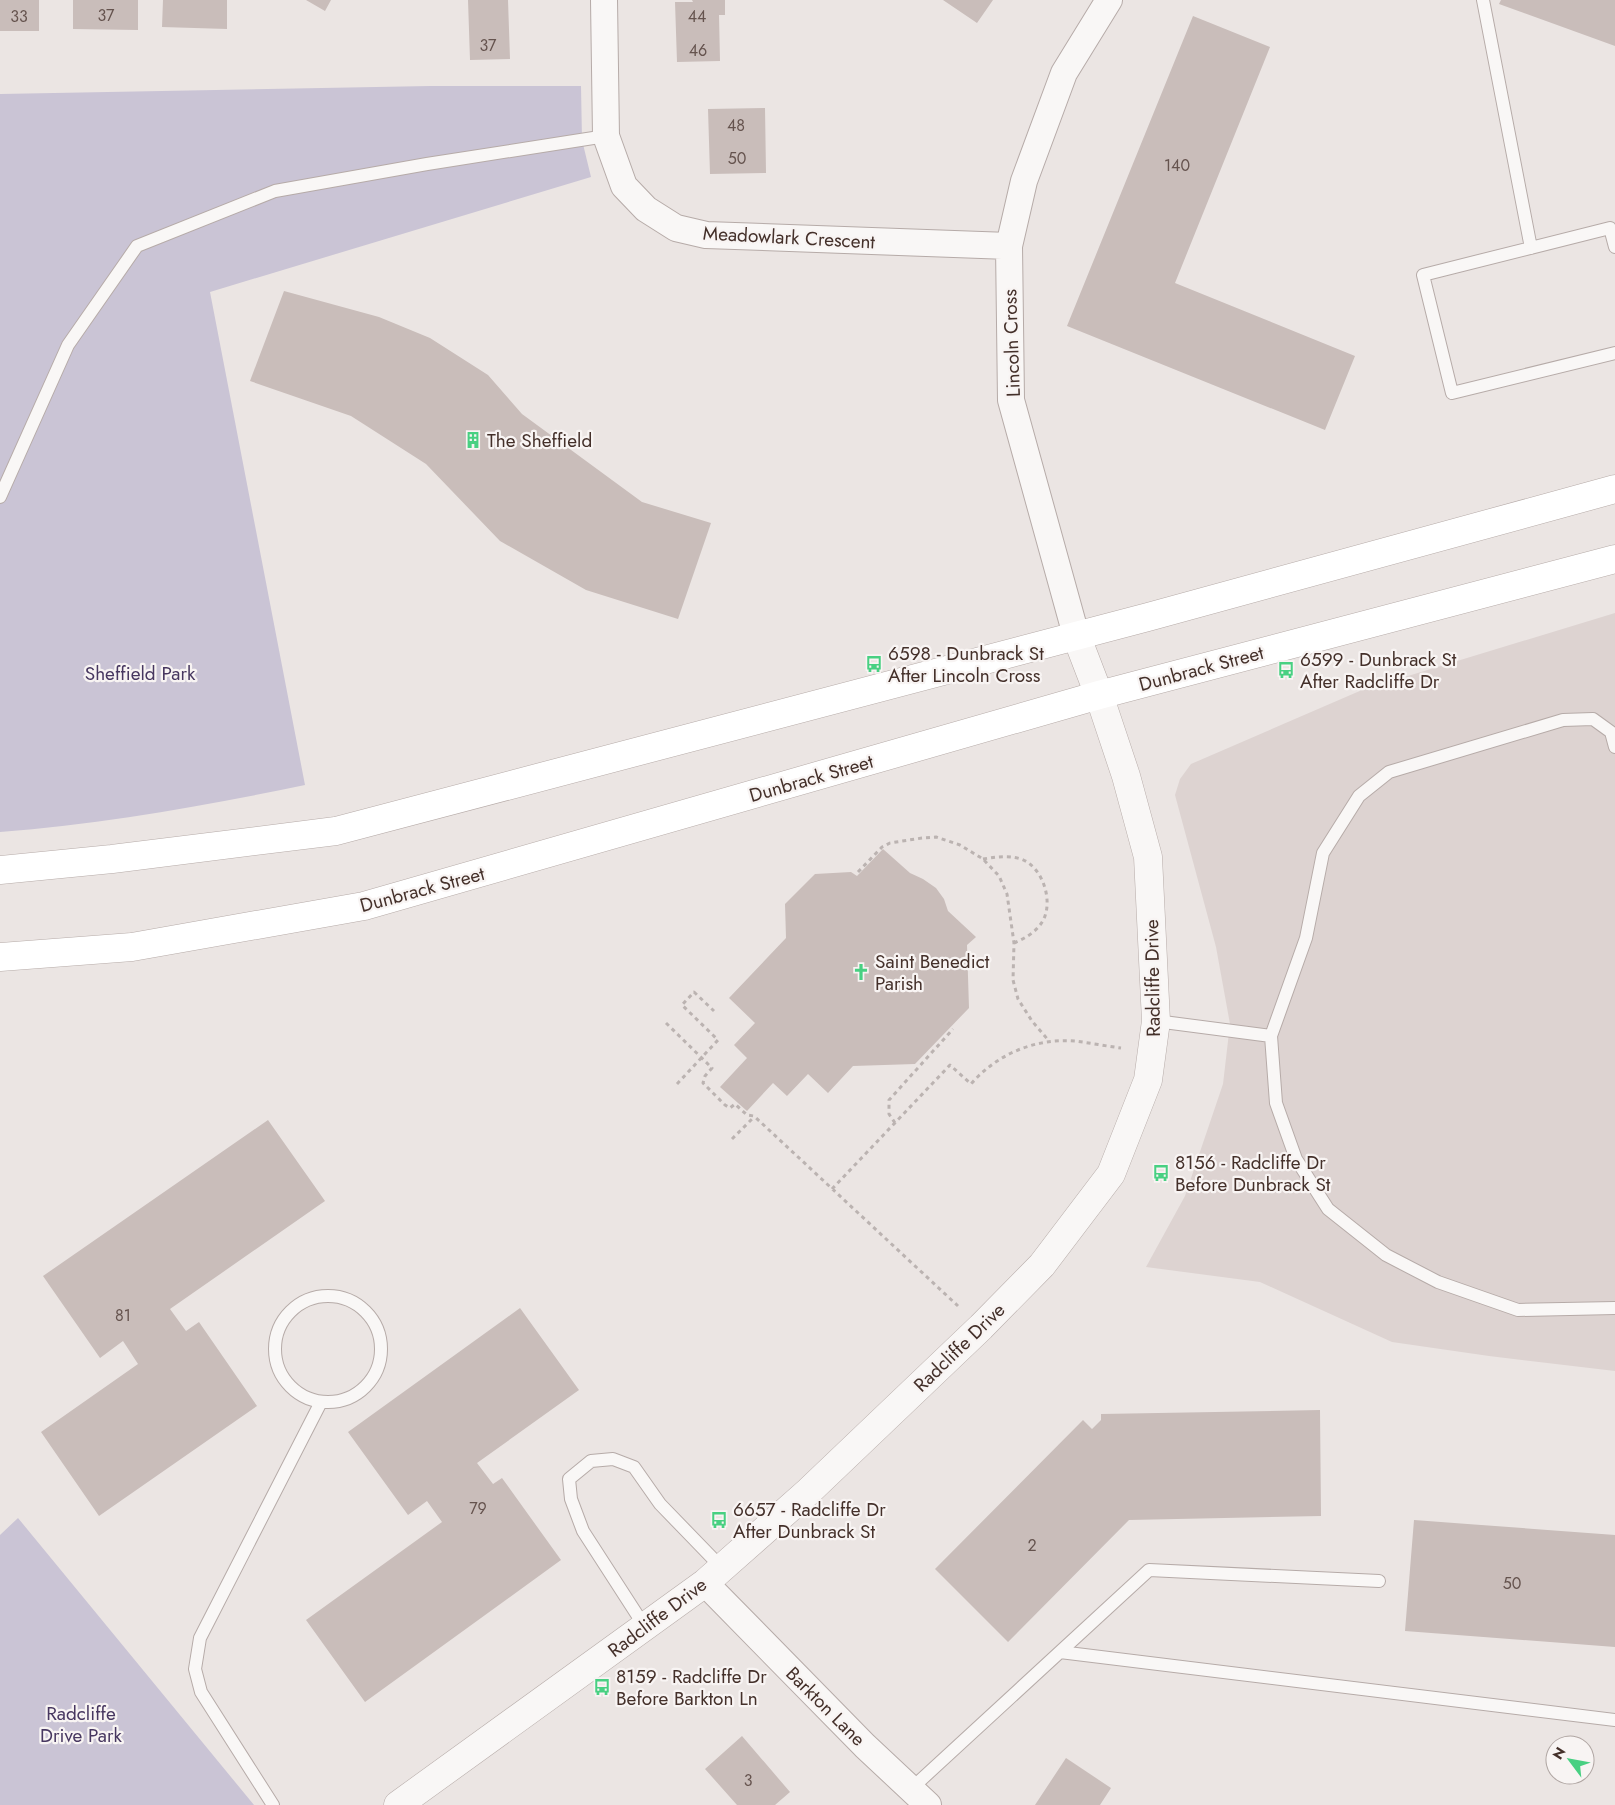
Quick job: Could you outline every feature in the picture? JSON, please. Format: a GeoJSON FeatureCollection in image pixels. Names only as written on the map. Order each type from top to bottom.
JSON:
{"type":"FeatureCollection","features":[{"type":"Feature","properties":{"kind":"main road"},"geometry":{"type":"LineString","coordinates":[[0,870],[112,860],[336,831],[1076,635],[1615,488]]}},
{"type":"Feature","properties":{"kind":"main road","name":"Dunbrack Street"},"geometry":{"type":"LineString","coordinates":[[0,957],[132,947],[364,906],[1099,695],[1615,559]]}},
{"type":"Feature","properties":{"kind":"street","name":"Meadowlark Crescent"},"geometry":{"type":"LineString","coordinates":[[604,0],[606,136],[624,186],[646,209],[676,228],[706,235],[1009,246]]}},
{"type":"Feature","properties":{"kind":"street","name":"Lincoln Cross"},"geometry":{"type":"LineString","coordinates":[[1099,695],[1076,635],[1011,400],[1009,246],[1024,181],[1064,73],[1109,0]]}},
{"type":"Feature","properties":{"kind":"street","name":"Radcliffe Drive"},"geometry":{"type":"LineString","coordinates":[[398,1805],[713,1575],[809,1491],[981,1327],[1042,1265],[1111,1174],[1148,1080],[1156,1021],[1148,857],[1126,776],[1099,695]]}},
{"type":"Feature","properties":{"kind":"street","name":"Barkton Lane"},"geometry":{"type":"LineString","coordinates":[[713,1575],[858,1739],[920,1797]]}},
{"type":"Feature","properties":{"kind":"lane"},"geometry":{"type":"LineString","coordinates":[[1483,0],[1531,248]]}},
{"type":"Feature","properties":{"kind":"lane"},"geometry":{"type":"LineString","coordinates":[[0,496],[68,345],[137,246],[275,191],[427,164],[606,136]]}},
{"type":"Feature","properties":{"kind":"lane"},"geometry":{"type":"LineString","coordinates":[[1615,247],[1610,228],[1423,275],[1452,393],[1615,353]]}},
{"type":"Feature","properties":{"kind":"lane"},"geometry":{"type":"LineString","coordinates":[[1615,747],[1611,732],[1594,719],[1563,720],[1389,772],[1360,796],[1323,852],[1306,938],[1271,1036],[1276,1103],[1292,1150],[1328,1209],[1335,1215],[1386,1255],[1438,1282],[1518,1310],[1615,1308]]}},
{"type":"Feature","properties":{"kind":"lane"},"geometry":{"type":"LineString","coordinates":[[1156,1021],[1271,1036]]}},
{"type":"Feature","properties":{"kind":"lane"},"geometry":{"type":"LineString","coordinates":[[334,1296],[350,1301],[363,1310],[374,1323],[380,1339],[380,1355],[376,1371],[360,1390],[338,1402],[321,1402],[305,1398],[292,1388],[281,1375],[275,1360],[275,1343],[280,1327],[289,1313],[302,1303],[317,1297],[334,1296]]}},
{"type":"Feature","properties":{"kind":"lane"},"geometry":{"type":"LineString","coordinates":[[273,1805],[201,1692],[195,1668],[200,1638],[321,1402]]}},
{"type":"Feature","properties":{"kind":"lane"},"geometry":{"type":"LineString","coordinates":[[645,1626],[583,1531],[572,1499],[569,1479],[591,1461],[613,1459],[634,1467],[713,1575]]}},
{"type":"Feature","properties":{"kind":"lane"},"geometry":{"type":"LineString","coordinates":[[920,1797],[1060,1652],[1149,1570],[1379,1581]]}},
{"type":"Feature","properties":{"kind":"lane"},"geometry":{"type":"LineString","coordinates":[[1060,1652],[1615,1720]]}},
{"type":"Feature","properties":{"kind":"path"},"geometry":{"type":"LineString","coordinates":[[858,872],[882,847],[890,843],[922,838],[936,837],[960,845],[983,859],[999,876],[1007,894],[1014,943],[1013,980],[1018,999],[1032,1021],[1049,1041]]}},
{"type":"Feature","properties":{"kind":"path"},"geometry":{"type":"LineString","coordinates":[[983,859],[1003,856],[1023,860],[1036,870],[1043,881],[1047,900],[1045,916],[1037,929],[1014,943]]}},
{"type":"Feature","properties":{"kind":"path"},"geometry":{"type":"LineString","coordinates":[[677,1084],[718,1040],[682,1005],[694,992],[714,1011]]}},
{"type":"Feature","properties":{"kind":"path"},"geometry":{"type":"LineString","coordinates":[[666,1023],[712,1068],[705,1076],[703,1083],[725,1105],[730,1108],[735,1104],[747,1115],[754,1116],[938,1288]]}},
{"type":"Feature","properties":{"kind":"path"},"geometry":{"type":"LineString","coordinates":[[895,1123],[889,1114],[889,1100],[953,1029]]}},
{"type":"Feature","properties":{"kind":"path"},"geometry":{"type":"LineString","coordinates":[[832,1189],[950,1065],[971,1084],[987,1068],[1008,1054],[1032,1044],[1049,1041],[1074,1041],[1152,1053]]}},
{"type":"Feature","properties":{"kind":"path"},"geometry":{"type":"LineString","coordinates":[[732,1139],[754,1116]]}},
{"type":"Feature","properties":{"kind":"shaded area"},"geometry":{"type":"Polygon","coordinates":[[[1615,613],[1615,1371],[1392,1342],[1260,1282],[1146,1267],[1185,1196],[1223,1084],[1230,1024],[1216,947],[1175,795],[1180,779],[1191,764],[1362,690],[1615,613]]]}},
{"type":"Feature","properties":{"kind":"green space","name":"Sheffield Park"},"geometry":{"type":"Polygon","coordinates":[[[430,86],[581,86],[582,140],[591,177],[210,292],[305,785],[153,813],[39,829],[0,832],[0,94],[430,86]]]}},
{"type":"Feature","properties":{"kind":"green space","name":"Radcliffe Drive Park"},"geometry":{"type":"Polygon","coordinates":[[[18,1518],[254,1805],[0,1805],[0,1535],[18,1518]]]}},
{"type":"Feature","properties":{"kind":"building"},"geometry":{"type":"Polygon","coordinates":[[[0,0],[39,0],[39,31],[0,31],[0,0]]]}},
{"type":"Feature","properties":{"kind":"building"},"geometry":{"type":"Polygon","coordinates":[[[73,0],[138,0],[138,30],[73,29],[73,0]]]}},
{"type":"Feature","properties":{"kind":"building"},"geometry":{"type":"Polygon","coordinates":[[[163,0],[227,0],[227,29],[162,27],[163,0]]]}},
{"type":"Feature","properties":{"kind":"building"},"geometry":{"type":"Polygon","coordinates":[[[306,0],[331,0],[325,11],[306,0]]]}},
{"type":"Feature","properties":{"kind":"building"},"geometry":{"type":"Polygon","coordinates":[[[468,0],[508,0],[510,59],[470,60],[468,0]]]}},
{"type":"Feature","properties":{"kind":"building"},"geometry":{"type":"Polygon","coordinates":[[[692,0],[725,0],[725,15],[719,15],[720,61],[677,62],[675,2],[693,2],[692,0]]]}},
{"type":"Feature","properties":{"kind":"building"},"geometry":{"type":"Polygon","coordinates":[[[943,0],[993,0],[977,23],[943,0]]]}},
{"type":"Feature","properties":{"kind":"building"},"geometry":{"type":"Polygon","coordinates":[[[1501,0],[1615,0],[1615,46],[1499,4],[1501,0]]]}},
{"type":"Feature","properties":{"kind":"building"},"geometry":{"type":"Polygon","coordinates":[[[1193,16],[1270,47],[1175,283],[1355,356],[1325,430],[1067,326],[1193,16]]]}},
{"type":"Feature","properties":{"kind":"building"},"geometry":{"type":"Polygon","coordinates":[[[765,108],[766,173],[710,174],[708,109],[765,108]]]}},
{"type":"Feature","properties":{"kind":"building","name":"The Sheffield"},"geometry":{"type":"Polygon","coordinates":[[[284,291],[379,317],[430,338],[488,375],[522,414],[642,502],[711,523],[678,619],[586,590],[500,541],[426,464],[351,416],[250,381],[284,291]]]}},
{"type":"Feature","properties":{"kind":"building","name":"Saint Benedict Parish"},"geometry":{"type":"Polygon","coordinates":[[[883,849],[910,873],[936,888],[944,899],[948,911],[976,937],[967,945],[969,1008],[915,1064],[853,1066],[828,1093],[808,1074],[787,1096],[773,1083],[747,1111],[720,1087],[747,1058],[734,1045],[755,1023],[729,998],[786,938],[785,904],[815,874],[851,872],[857,876],[883,849]]]}},
{"type":"Feature","properties":{"kind":"building"},"geometry":{"type":"Polygon","coordinates":[[[268,1120],[325,1201],[170,1309],[186,1331],[199,1322],[257,1406],[99,1516],[41,1432],[138,1364],[123,1341],[100,1358],[43,1276],[268,1120]]]}},
{"type":"Feature","properties":{"kind":"building"},"geometry":{"type":"Polygon","coordinates":[[[520,1308],[579,1390],[477,1463],[493,1484],[502,1478],[561,1560],[365,1702],[306,1620],[442,1522],[427,1501],[408,1515],[348,1432],[520,1308]]]}},
{"type":"Feature","properties":{"kind":"building"},"geometry":{"type":"Polygon","coordinates":[[[1320,1410],[1321,1516],[1129,1520],[1008,1642],[935,1569],[1083,1420],[1092,1429],[1101,1420],[1101,1414],[1320,1410]]]}},
{"type":"Feature","properties":{"kind":"building"},"geometry":{"type":"Polygon","coordinates":[[[1414,1520],[1615,1535],[1615,1647],[1405,1631],[1414,1520]]]}},
{"type":"Feature","properties":{"kind":"building"},"geometry":{"type":"Polygon","coordinates":[[[742,1736],[790,1792],[775,1805],[737,1805],[705,1769],[742,1736]]]}},
{"type":"Feature","properties":{"kind":"building"},"geometry":{"type":"Polygon","coordinates":[[[1066,1758],[1111,1788],[1100,1805],[1035,1805],[1066,1758]]]}},
{"type":"Feature","properties":{"kind":"place","name":"The Sheffield"},"geometry":{"type":"Point","coordinates":[473,440]}},
{"type":"Feature","properties":{"kind":"place","name":"6598 - Dunbrack St After Lincoln Cross"},"geometry":{"type":"Point","coordinates":[874,664]}},
{"type":"Feature","properties":{"kind":"place","name":"6599 - Dunbrack St After Radcliffe Dr"},"geometry":{"type":"Point","coordinates":[1286,670]}},
{"type":"Feature","properties":{"kind":"place","name":"Saint Benedict Parish"},"geometry":{"type":"Point","coordinates":[861,972]}},
{"type":"Feature","properties":{"kind":"place","name":"8156 - Radcliffe Dr Before Dunbrack St"},"geometry":{"type":"Point","coordinates":[1161,1173]}},
{"type":"Feature","properties":{"kind":"place","name":"6657 - Radcliffe Dr After Dunbrack St"},"geometry":{"type":"Point","coordinates":[719,1520]}},
{"type":"Feature","properties":{"kind":"place","name":"8159 - Radcliffe Dr Before Barkton Ln"},"geometry":{"type":"Point","coordinates":[602,1687]}}]}
